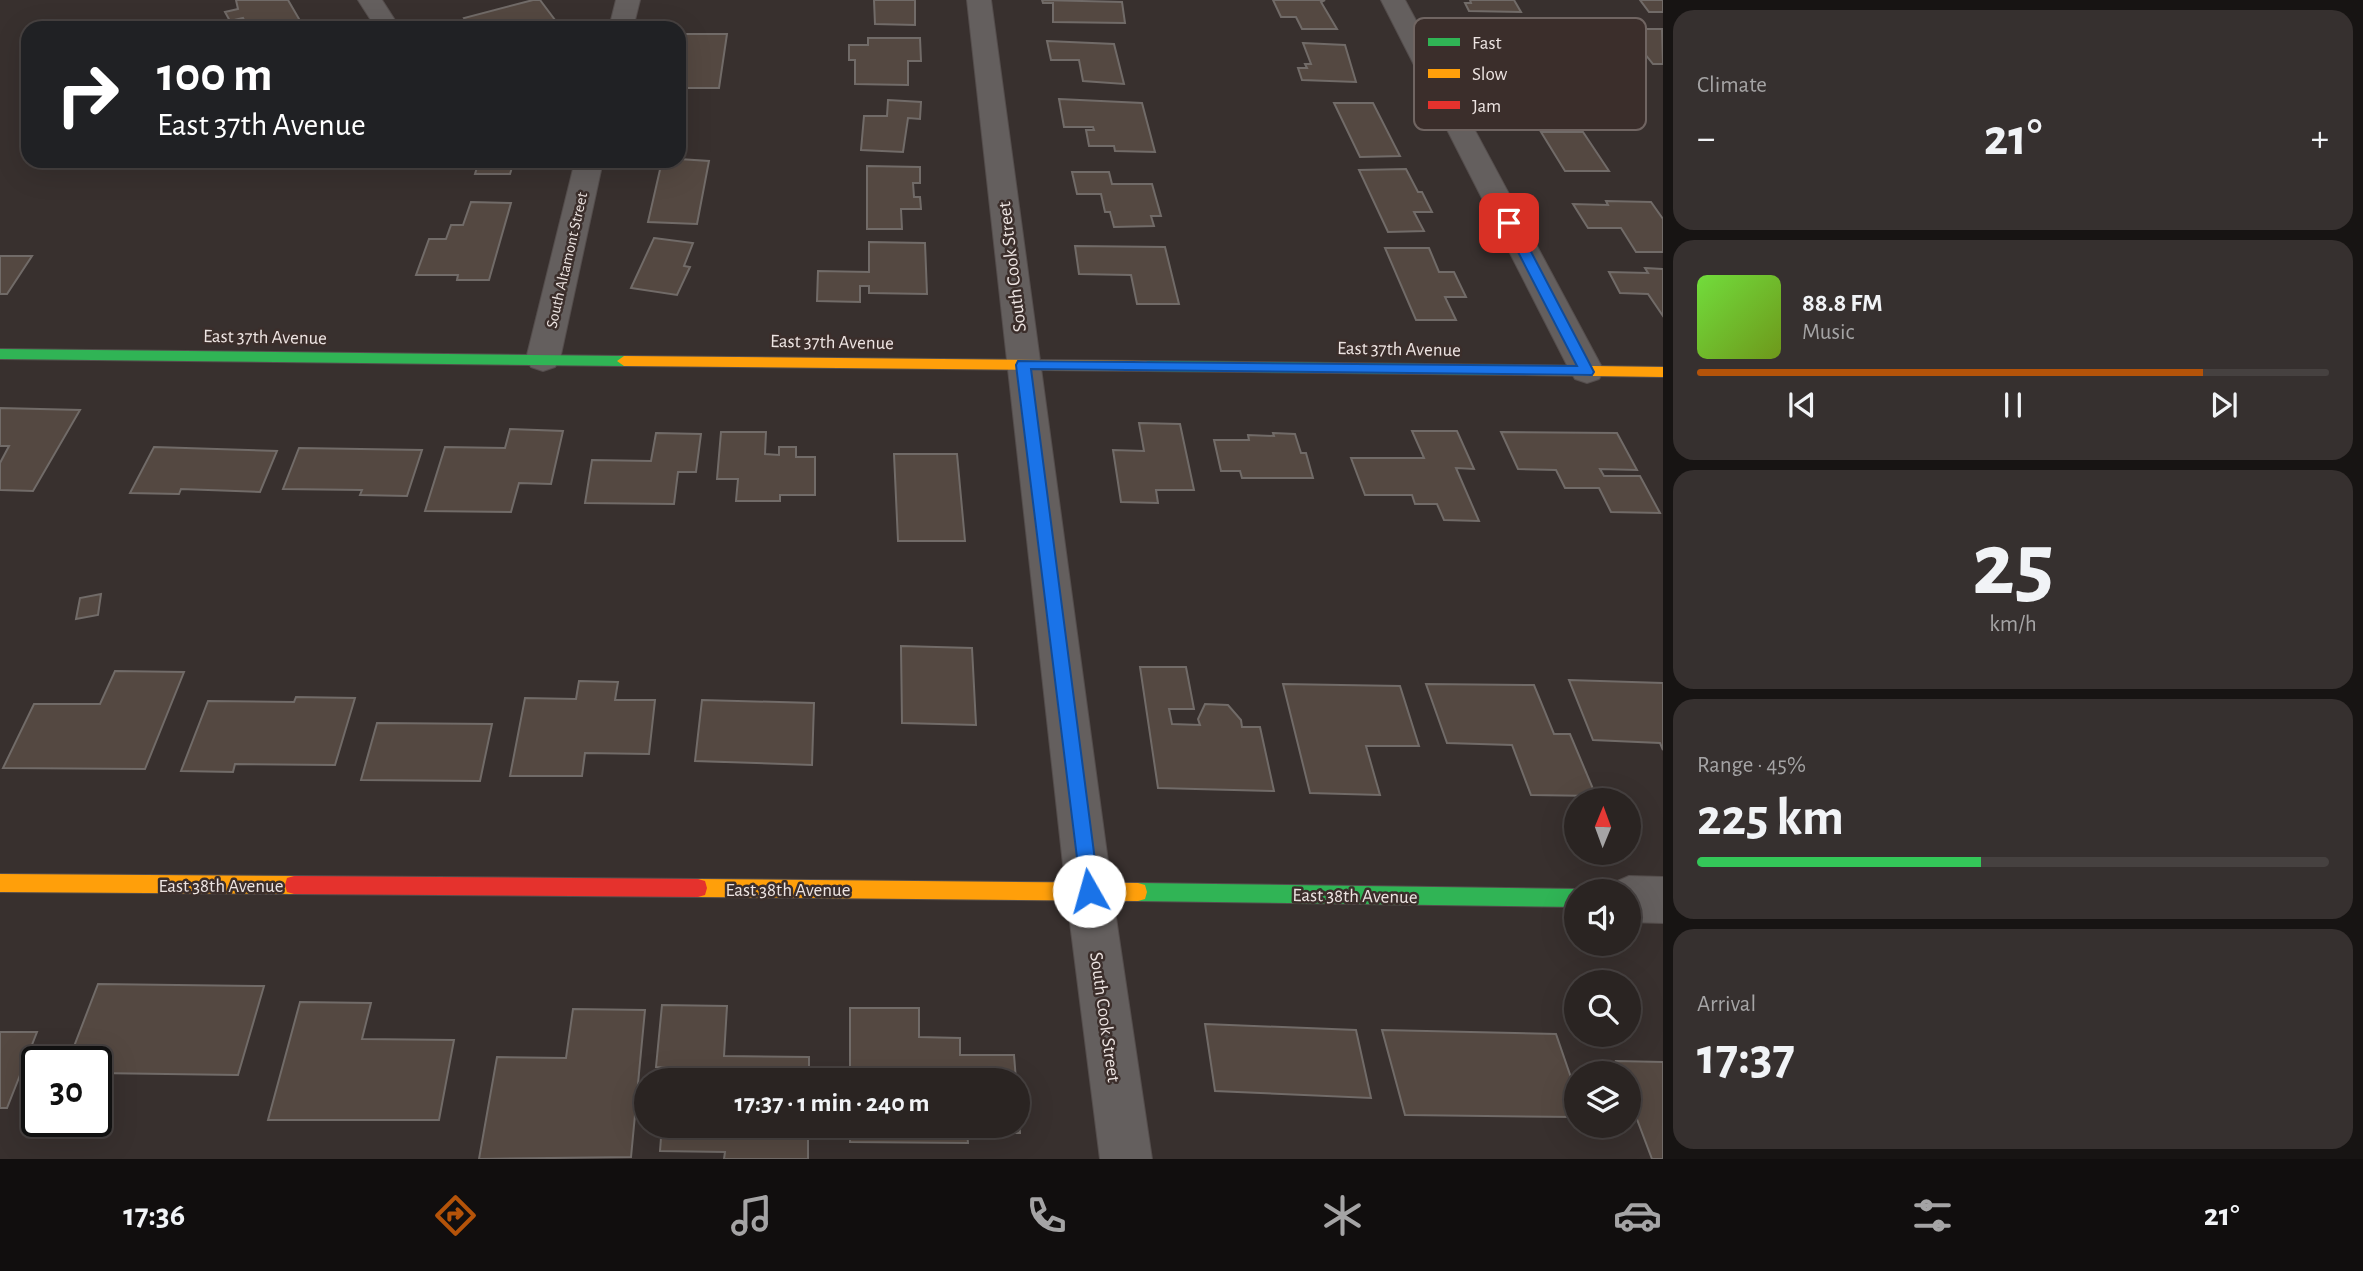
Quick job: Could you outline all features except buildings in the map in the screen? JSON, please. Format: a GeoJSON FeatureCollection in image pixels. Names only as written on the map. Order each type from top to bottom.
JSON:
{"type":"FeatureCollection","features":[{"type":"Feature","properties":{"kind":"street"},"geometry":{"type":"LineString","coordinates":[[370,0],[384,21]]}},
{"type":"Feature","properties":{"kind":"street"},"geometry":{"type":"LineString","coordinates":[[623,21],[628,0]]}},
{"type":"Feature","properties":{"kind":"street","name":"South Cook Street"},"geometry":{"type":"LineString","coordinates":[[979,0],[1089,891],[1126,1159]]}},
{"type":"Feature","properties":{"kind":"street"},"geometry":{"type":"LineString","coordinates":[[1393,0],[1414,40]]}},
{"type":"Feature","properties":{"kind":"street"},"geometry":{"type":"LineString","coordinates":[[1461,130],[1587,372]]}},
{"type":"Feature","properties":{"kind":"street","name":"South Altamont Street"},"geometry":{"type":"LineString","coordinates":[[544,359],[587,168]]}},
{"type":"Feature","properties":{"kind":"street","name":"East 37th Avenue"},"geometry":{"type":"LineString","coordinates":[[0,354],[1663,372]]}},
{"type":"Feature","properties":{"kind":"street","name":"East 38th Avenue"},"geometry":{"type":"LineString","coordinates":[[0,883],[1089,891],[1564,898]]}},
{"type":"Feature","properties":{"kind":"street"},"geometry":{"type":"LineString","coordinates":[[1641,899],[1663,900]]}},
{"type":"Feature","properties":{"kind":"traffic: fast"},"geometry":{"type":"LineString","coordinates":[[0,354],[624,361]]}},
{"type":"Feature","properties":{"kind":"traffic: fast"},"geometry":{"type":"LineString","coordinates":[[1146,366],[1517,370]]}},
{"type":"Feature","properties":{"kind":"traffic: fast"},"geometry":{"type":"LineString","coordinates":[[1138,892],[1564,898]]}},
{"type":"Feature","properties":{"kind":"traffic: slow"},"geometry":{"type":"LineString","coordinates":[[624,361],[1146,366]]}},
{"type":"Feature","properties":{"kind":"traffic: slow"},"geometry":{"type":"LineString","coordinates":[[1517,370],[1663,372]]}},
{"type":"Feature","properties":{"kind":"traffic: slow"},"geometry":{"type":"LineString","coordinates":[[0,883],[294,885]]}},
{"type":"Feature","properties":{"kind":"traffic: slow"},"geometry":{"type":"LineString","coordinates":[[698,888],[1138,892]]}},
{"type":"Feature","properties":{"kind":"traffic: jam"},"geometry":{"type":"LineString","coordinates":[[294,885],[698,888]]}},
{"type":"Feature","properties":{"kind":"route"},"geometry":{"type":"LineString","coordinates":[[1089,891],[1023,365],[1587,372],[1509,223]]}}]}
